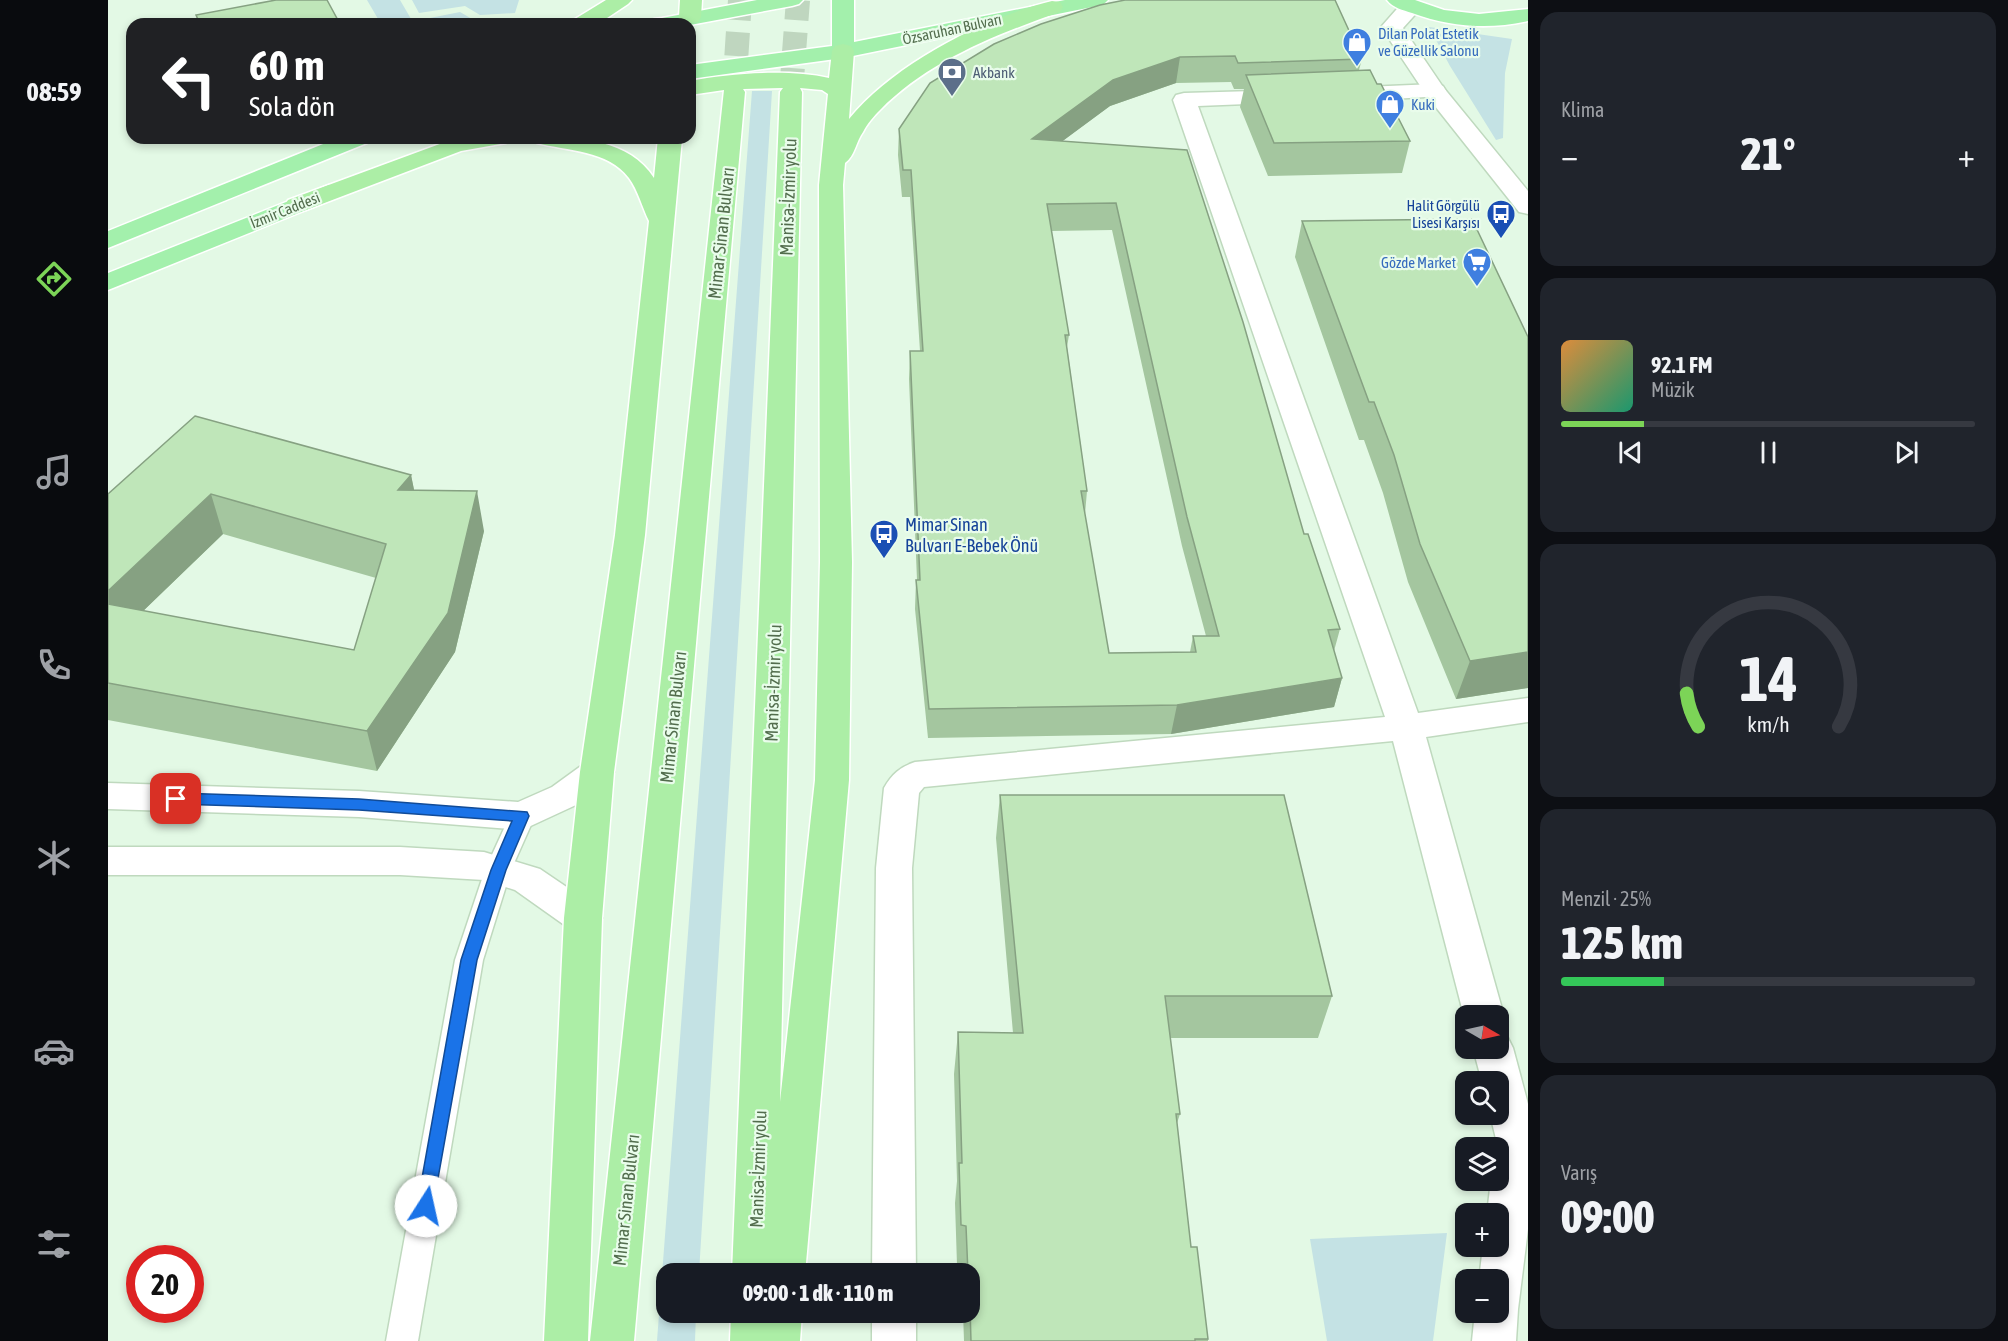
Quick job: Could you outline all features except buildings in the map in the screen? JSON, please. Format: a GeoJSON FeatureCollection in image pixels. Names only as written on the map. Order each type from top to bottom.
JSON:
{"type":"FeatureCollection","features":[{"type":"Feature","properties":{"kind":"highway"},"geometry":{"type":"LineString","coordinates":[[592,18],[621,0]]}},
{"type":"Feature","properties":{"kind":"highway"},"geometry":{"type":"LineString","coordinates":[[831,185],[843,141],[863,113],[890,90],[964,42],[1006,22],[1052,7]]}},
{"type":"Feature","properties":{"kind":"highway"},"geometry":{"type":"LineString","coordinates":[[784,1263],[832,780],[836,562],[831,185],[843,51]]}},
{"type":"Feature","properties":{"kind":"highway"},"geometry":{"type":"LineString","coordinates":[[696,87],[717,84],[808,82],[826,84],[839,91]]}},
{"type":"Feature","properties":{"kind":"highway","name":"Mimar Sinan Bulvarı"},"geometry":{"type":"LineString","coordinates":[[612,1341],[734,92]]}},
{"type":"Feature","properties":{"kind":"highway","name":"Manisa-İzmir yolu"},"geometry":{"type":"LineString","coordinates":[[754,1263],[791,92]]}},
{"type":"Feature","properties":{"kind":"highway"},"geometry":{"type":"LineString","coordinates":[[297,205],[462,144]]}},
{"type":"Feature","properties":{"kind":"highway"},"geometry":{"type":"LineString","coordinates":[[574,144],[626,160],[639,174],[661,220]]}},
{"type":"Feature","properties":{"kind":"highway"},"geometry":{"type":"LineString","coordinates":[[566,1341],[583,918],[597,772],[630,535],[669,144]]}},
{"type":"Feature","properties":{"kind":"highway"},"geometry":{"type":"LineString","coordinates":[[752,1341],[753,1323]]}},
{"type":"Feature","properties":{"kind":"highway"},"geometry":{"type":"LineString","coordinates":[[778,1341],[779,1323]]}},
{"type":"Feature","properties":{"kind":"main road"},"geometry":{"type":"LineString","coordinates":[[690,14],[792,0]]}},
{"type":"Feature","properties":{"kind":"main road"},"geometry":{"type":"LineString","coordinates":[[843,0],[843,51]]}},
{"type":"Feature","properties":{"kind":"main road","name":"Özsaruhan Bulvarı"},"geometry":{"type":"LineString","coordinates":[[696,71],[843,51],[1052,7],[1096,0]]}},
{"type":"Feature","properties":{"kind":"main road"},"geometry":{"type":"LineString","coordinates":[[1405,3],[1460,17],[1492,19],[1528,15]]}},
{"type":"Feature","properties":{"kind":"main road"},"geometry":{"type":"LineString","coordinates":[[108,240],[344,144]]}},
{"type":"Feature","properties":{"kind":"main road","name":"İzmir Caddesi"},"geometry":{"type":"LineString","coordinates":[[108,282],[448,144]]}},
{"type":"Feature","properties":{"kind":"street"},"geometry":{"type":"LineString","coordinates":[[1405,3],[1392,27],[1435,91],[1526,203]]}},
{"type":"Feature","properties":{"kind":"street"},"geometry":{"type":"LineString","coordinates":[[1435,91],[1184,100],[1406,728],[1481,1005]]}},
{"type":"Feature","properties":{"kind":"street"},"geometry":{"type":"LineString","coordinates":[[1526,203],[1528,169]]}},
{"type":"Feature","properties":{"kind":"street"},"geometry":{"type":"LineString","coordinates":[[894,1263],[894,868],[902,788],[915,775],[1406,728],[1528,710]]}},
{"type":"Feature","properties":{"kind":"street"},"geometry":{"type":"LineString","coordinates":[[108,796],[359,804],[522,816],[564,796],[597,772]]}},
{"type":"Feature","properties":{"kind":"street"},"geometry":{"type":"LineString","coordinates":[[108,861],[400,861],[484,866],[527,879],[583,918]]}},
{"type":"Feature","properties":{"kind":"street"},"geometry":{"type":"LineString","coordinates":[[1497,1059],[1523,1125],[1503,1269]]}},
{"type":"Feature","properties":{"kind":"street"},"geometry":{"type":"LineString","coordinates":[[894,1323],[894,1341]]}},
{"type":"Feature","properties":{"kind":"street"},"geometry":{"type":"LineString","coordinates":[[1494,1341],[1496,1323]]}},
{"type":"Feature","properties":{"kind":"lane"},"geometry":{"type":"LineString","coordinates":[[402,1341],[469,960],[498,870],[522,816]]}},
{"type":"Feature","properties":{"kind":"shaded area"},"geometry":{"type":"Polygon","coordinates":[[[367,0],[400,0],[410,18],[378,18],[367,0]]]}},
{"type":"Feature","properties":{"kind":"shaded area"},"geometry":{"type":"Polygon","coordinates":[[[412,0],[519,0],[515,13],[480,15],[465,6],[419,13],[412,0]]]}},
{"type":"Feature","properties":{"kind":"shaded area"},"geometry":{"type":"Polygon","coordinates":[[[460,12],[470,18],[430,18],[460,12]]]}},
{"type":"Feature","properties":{"kind":"shaded area"},"geometry":{"type":"Polygon","coordinates":[[[1429,27],[1512,39],[1505,73],[1503,138],[1496,140],[1450,66],[1429,27]]]}},
{"type":"Feature","properties":{"kind":"shaded area"},"geometry":{"type":"Polygon","coordinates":[[[752,91],[772,91],[700,1263],[663,1263],[752,91]]]}},
{"type":"Feature","properties":{"kind":"shaded area"},"geometry":{"type":"Polygon","coordinates":[[[1447,1233],[1433,1341],[1327,1341],[1310,1239],[1447,1233]]]}},
{"type":"Feature","properties":{"kind":"shaded area"},"geometry":{"type":"Polygon","coordinates":[[[658,1323],[696,1323],[695,1341],[657,1341],[658,1323]]]}},
{"type":"Feature","properties":{"kind":"tunnel"},"geometry":{"type":"LineString","coordinates":[[734,92],[740,0]]}},
{"type":"Feature","properties":{"kind":"tunnel"},"geometry":{"type":"LineString","coordinates":[[791,92],[798,0]]}},
{"type":"Feature","properties":{"kind":"place","name":"Dilan Polat Estetik ve Güzellik Salonu"},"geometry":{"type":"Point","coordinates":[1357,68]}},
{"type":"Feature","properties":{"kind":"place","name":"Akbank"},"geometry":{"type":"Point","coordinates":[952,98]}},
{"type":"Feature","properties":{"kind":"place","name":"Kuki"},"geometry":{"type":"Point","coordinates":[1390,130]}},
{"type":"Feature","properties":{"kind":"place","name":"Halit Görgülü Lisesi Karşısı"},"geometry":{"type":"Point","coordinates":[1501,240]}},
{"type":"Feature","properties":{"kind":"place","name":"Gözde Market"},"geometry":{"type":"Point","coordinates":[1477,288]}},
{"type":"Feature","properties":{"kind":"place","name":"Mimar Sinan Bulvarı E-Bebek Önü"},"geometry":{"type":"Point","coordinates":[884,560]}},
{"type":"Feature","properties":{"kind":"route"},"geometry":{"type":"LineString","coordinates":[[176,799],[359,804],[522,816],[498,870],[469,960],[426,1206]]}}]}
